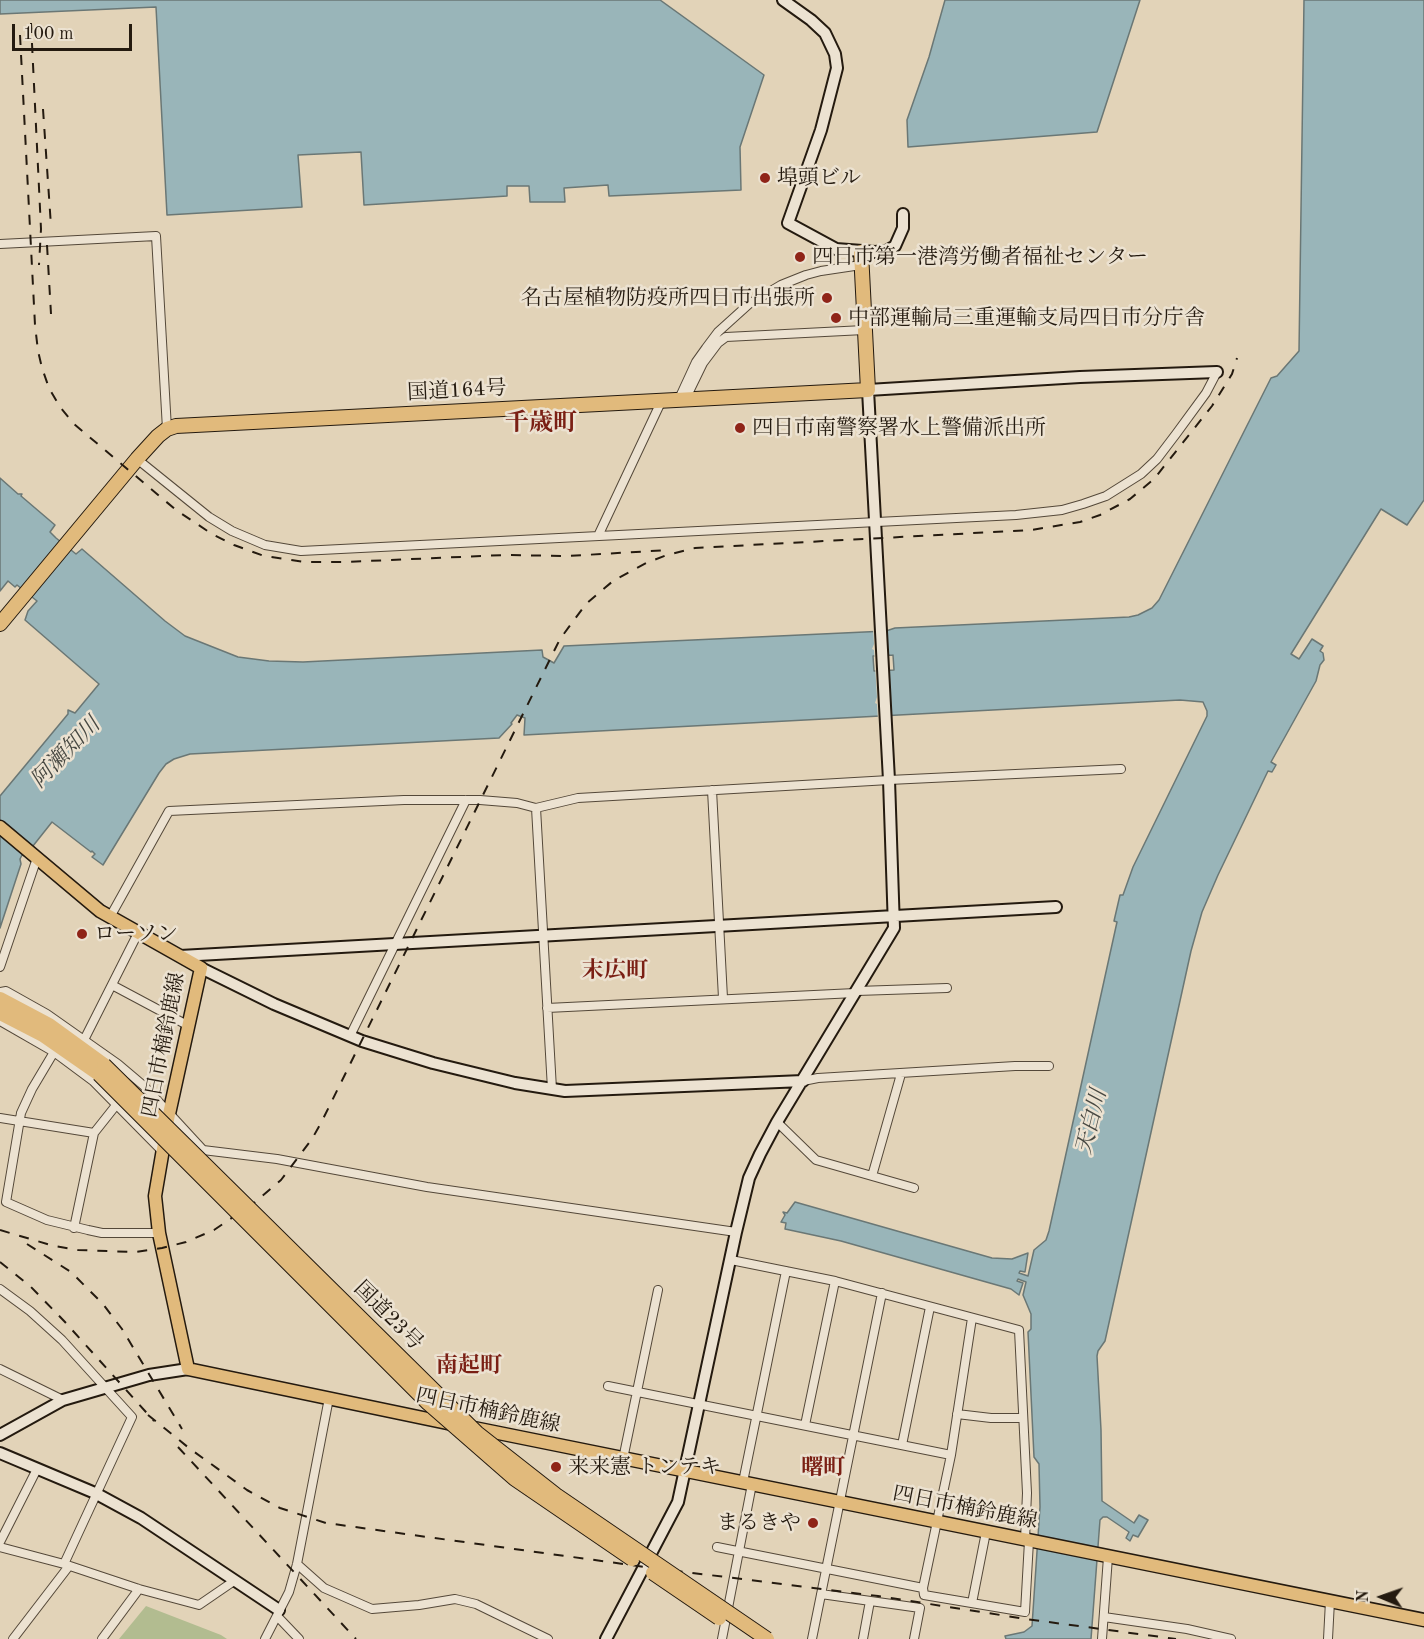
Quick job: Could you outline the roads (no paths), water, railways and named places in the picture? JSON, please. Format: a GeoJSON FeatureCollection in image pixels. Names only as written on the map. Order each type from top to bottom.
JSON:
{"type":"FeatureCollection","features":[{"type":"Feature","properties":{"kind":"highway"},"geometry":{"type":"LineString","coordinates":[[861,258],[868,390]]}},
{"type":"Feature","properties":{"kind":"highway","name":"国道164号"},"geometry":{"type":"LineString","coordinates":[[167,429],[176,426],[868,390]]}},
{"type":"Feature","properties":{"kind":"highway"},"geometry":{"type":"LineString","coordinates":[[2,619],[137,459],[167,429]]}},
{"type":"Feature","properties":{"kind":"highway","name":"国道23号"},"geometry":{"type":"LineString","coordinates":[[0,999],[49,1025],[101,1070],[477,1433],[556,1495],[767,1639]]}},
{"type":"Feature","properties":{"kind":"highway","name":"国道23号"},"geometry":{"type":"LineString","coordinates":[[0,1013],[43,1035],[101,1070],[428,1402],[515,1479],[751,1639]]}},
{"type":"Feature","properties":{"kind":"main road","name":"四日市楠鈴鹿線"},"geometry":{"type":"LineString","coordinates":[[0,827],[110,917],[201,968],[169,1114],[155,1196],[159,1233],[188,1369],[1424,1620]]}},
{"type":"Feature","properties":{"kind":"street"},"geometry":{"type":"LineString","coordinates":[[783,0],[825,33],[835,54],[837,68],[821,130],[788,223],[836,249],[861,258]]}},
{"type":"Feature","properties":{"kind":"street"},"geometry":{"type":"LineString","coordinates":[[682,400],[693,369],[706,348],[718,332],[749,304],[781,285],[806,275],[886,251],[895,246],[903,228],[903,214]]}},
{"type":"Feature","properties":{"kind":"street"},"geometry":{"type":"LineString","coordinates":[[0,244],[156,236],[167,429]]}},
{"type":"Feature","properties":{"kind":"street"},"geometry":{"type":"LineString","coordinates":[[682,400],[703,363],[718,343],[726,337],[864,330]]}},
{"type":"Feature","properties":{"kind":"street"},"geometry":{"type":"LineString","coordinates":[[137,459],[210,517],[232,531],[265,545],[301,551],[874,521],[1040,513],[1073,507],[1106,496],[1141,474],[1157,459],[1206,393],[1217,372],[1080,377],[868,390],[874,521],[879,616],[889,780],[894,927],[777,1122],[749,1178],[678,1502],[606,1639]]}},
{"type":"Feature","properties":{"kind":"street"},"geometry":{"type":"LineString","coordinates":[[598,536],[661,402]]}},
{"type":"Feature","properties":{"kind":"street"},"geometry":{"type":"LineString","coordinates":[[110,917],[169,812],[404,800],[517,803],[536,808],[578,798],[1121,769]]}},
{"type":"Feature","properties":{"kind":"street"},"geometry":{"type":"LineString","coordinates":[[712,790],[723,998]]}},
{"type":"Feature","properties":{"kind":"street"},"geometry":{"type":"LineString","coordinates":[[350,1035],[466,800]]}},
{"type":"Feature","properties":{"kind":"street"},"geometry":{"type":"LineString","coordinates":[[536,808],[552,1089]]}},
{"type":"Feature","properties":{"kind":"street"},"geometry":{"type":"LineString","coordinates":[[0,966],[34,856]]}},
{"type":"Feature","properties":{"kind":"street"},"geometry":{"type":"LineString","coordinates":[[180,956],[1056,908]]}},
{"type":"Feature","properties":{"kind":"street"},"geometry":{"type":"LineString","coordinates":[[84,1038],[138,933]]}},
{"type":"Feature","properties":{"kind":"street"},"geometry":{"type":"LineString","coordinates":[[201,968],[274,1004],[391,1051],[470,1073],[565,1091],[803,1081],[818,1078],[1049,1066]]}},
{"type":"Feature","properties":{"kind":"street"},"geometry":{"type":"LineString","coordinates":[[112,985],[189,1026]]}},
{"type":"Feature","properties":{"kind":"street"},"geometry":{"type":"LineString","coordinates":[[547,1008],[947,987]]}},
{"type":"Feature","properties":{"kind":"street"},"geometry":{"type":"LineString","coordinates":[[0,992],[6,991],[84,1038],[144,1086],[203,1150],[277,1159],[427,1186],[736,1232]]}},
{"type":"Feature","properties":{"kind":"street"},"geometry":{"type":"LineString","coordinates":[[0,1021],[54,1052],[93,1081],[163,1152]]}},
{"type":"Feature","properties":{"kind":"street"},"geometry":{"type":"LineString","coordinates":[[54,1052],[21,1113],[6,1202],[47,1220],[74,1228],[102,1233],[159,1233]]}},
{"type":"Feature","properties":{"kind":"street"},"geometry":{"type":"LineString","coordinates":[[872,1176],[901,1074]]}},
{"type":"Feature","properties":{"kind":"street"},"geometry":{"type":"LineString","coordinates":[[74,1228],[94,1132],[117,1104]]}},
{"type":"Feature","properties":{"kind":"street"},"geometry":{"type":"LineString","coordinates":[[0,1118],[94,1132]]}},
{"type":"Feature","properties":{"kind":"street"},"geometry":{"type":"LineString","coordinates":[[777,1122],[816,1160],[914,1188]]}},
{"type":"Feature","properties":{"kind":"street"},"geometry":{"type":"LineString","coordinates":[[730,1260],[835,1281],[1019,1330],[1029,1541],[1025,1612],[924,1595],[923,1588],[951,1455],[972,1318]]}},
{"type":"Feature","properties":{"kind":"street"},"geometry":{"type":"LineString","coordinates":[[722,1639],[740,1551],[757,1415],[786,1271]]}},
{"type":"Feature","properties":{"kind":"street"},"geometry":{"type":"LineString","coordinates":[[805,1425],[835,1281]]}},
{"type":"Feature","properties":{"kind":"street"},"geometry":{"type":"LineString","coordinates":[[0,1289],[30,1311],[62,1340],[132,1417],[96,1493],[66,1565],[13,1639]]}},
{"type":"Feature","properties":{"kind":"street"},"geometry":{"type":"LineString","coordinates":[[623,1459],[658,1290]]}},
{"type":"Feature","properties":{"kind":"street"},"geometry":{"type":"LineString","coordinates":[[812,1639],[882,1293]]}},
{"type":"Feature","properties":{"kind":"street"},"geometry":{"type":"LineString","coordinates":[[902,1445],[930,1307]]}},
{"type":"Feature","properties":{"kind":"street"},"geometry":{"type":"LineString","coordinates":[[0,1369],[63,1400]]}},
{"type":"Feature","properties":{"kind":"street"},"geometry":{"type":"LineString","coordinates":[[0,1435],[63,1400],[149,1375],[188,1369]]}},
{"type":"Feature","properties":{"kind":"street"},"geometry":{"type":"LineString","coordinates":[[608,1386],[951,1455]]}},
{"type":"Feature","properties":{"kind":"street"},"geometry":{"type":"LineString","coordinates":[[265,1639],[289,1592],[297,1564],[328,1398]]}},
{"type":"Feature","properties":{"kind":"street"},"geometry":{"type":"LineString","coordinates":[[957,1414],[992,1419],[1023,1418]]}},
{"type":"Feature","properties":{"kind":"street"},"geometry":{"type":"LineString","coordinates":[[0,1453],[96,1493],[141,1518],[278,1613],[299,1639]]}},
{"type":"Feature","properties":{"kind":"street"},"geometry":{"type":"LineString","coordinates":[[0,1542],[37,1469]]}},
{"type":"Feature","properties":{"kind":"street"},"geometry":{"type":"LineString","coordinates":[[972,1603],[986,1532]]}},
{"type":"Feature","properties":{"kind":"street"},"geometry":{"type":"LineString","coordinates":[[0,1547],[199,1605],[234,1581]]}},
{"type":"Feature","properties":{"kind":"street"},"geometry":{"type":"LineString","coordinates":[[717,1547],[923,1588]]}},
{"type":"Feature","properties":{"kind":"street"},"geometry":{"type":"LineString","coordinates":[[1102,1639],[1105,1556]]}},
{"type":"Feature","properties":{"kind":"street"},"geometry":{"type":"LineString","coordinates":[[297,1564],[324,1588],[372,1609],[455,1599],[476,1604],[548,1639]]}},
{"type":"Feature","properties":{"kind":"street"},"geometry":{"type":"LineString","coordinates":[[102,1639],[139,1589]]}},
{"type":"Feature","properties":{"kind":"street"},"geometry":{"type":"LineString","coordinates":[[821,1594],[920,1608],[914,1639]]}},
{"type":"Feature","properties":{"kind":"street"},"geometry":{"type":"LineString","coordinates":[[864,1639],[870,1600]]}},
{"type":"Feature","properties":{"kind":"street"},"geometry":{"type":"LineString","coordinates":[[1328,1639],[1330,1601]]}},
{"type":"Feature","properties":{"kind":"street"},"geometry":{"type":"LineString","coordinates":[[1104,1617],[1187,1629],[1231,1639]]}},
{"type":"Feature","properties":{"kind":"water"},"geometry":{"type":"Polygon","coordinates":[[[0,0],[660,0],[764,75],[740,147],[741,190],[609,196],[608,185],[564,188],[565,202],[530,202],[529,186],[507,186],[507,196],[364,205],[361,152],[298,155],[302,207],[167,215],[156,7],[0,14],[0,0]]]}},
{"type":"Feature","properties":{"kind":"water"},"geometry":{"type":"Polygon","coordinates":[[[945,0],[1140,0],[1097,132],[908,147],[907,120],[929,57],[945,0]]]}},
{"type":"Feature","properties":{"kind":"water"},"geometry":{"type":"Polygon","coordinates":[[[1304,0],[1424,0],[1424,500],[1407,525],[1381,509],[1291,654],[1299,659],[1312,639],[1323,646],[1320,651],[1323,653],[1324,660],[1320,665],[1316,681],[1271,762],[1276,765],[1272,772],[1268,771],[1202,912],[1191,951],[1105,1341],[1097,1356],[1102,1501],[1134,1523],[1139,1515],[1148,1520],[1138,1537],[1133,1535],[1130,1541],[1126,1538],[1129,1532],[1107,1517],[1100,1520],[1091,1639],[1006,1639],[1005,1636],[1024,1632],[1032,1626],[1040,1507],[1039,1464],[1034,1457],[1028,1332],[1031,1329],[1031,1314],[1023,1295],[1026,1282],[1018,1279],[1017,1281],[1023,1283],[1019,1295],[1011,1289],[841,1241],[785,1229],[786,1223],[781,1222],[785,1215],[783,1212],[787,1213],[795,1202],[992,1258],[1012,1259],[1028,1253],[1025,1272],[1020,1271],[1019,1273],[1028,1276],[1034,1250],[1046,1240],[1049,1231],[1117,922],[1114,921],[1120,895],[1123,895],[1133,867],[1207,716],[1203,702],[1180,700],[524,735],[525,718],[517,715],[499,738],[190,754],[166,764],[103,865],[92,857],[95,854],[92,851],[52,822],[25,856],[22,855],[20,859],[21,864],[0,928],[0,796],[68,714],[68,710],[75,713],[99,684],[25,620],[28,611],[37,601],[17,585],[15,587],[8,581],[0,591],[0,478],[18,494],[22,494],[21,496],[55,525],[50,532],[56,538],[76,554],[82,549],[185,636],[238,657],[269,661],[303,662],[542,650],[543,657],[554,663],[564,646],[1129,617],[1152,608],[1159,600],[1271,378],[1277,376],[1299,351],[1304,0]],[[893,655],[873,656],[874,671],[894,670],[893,655]]]}},
{"type":"Feature","properties":{"kind":"railway"},"geometry":{"type":"LineString","coordinates":[[31,23],[41,229],[39,265]]}},
{"type":"Feature","properties":{"kind":"railway"},"geometry":{"type":"LineString","coordinates":[[20,35],[35,325],[42,368],[49,388],[60,407],[74,424],[176,510],[212,534],[234,545],[264,556],[305,562],[505,555],[568,556],[668,550]]}},
{"type":"Feature","properties":{"kind":"railway"},"geometry":{"type":"LineString","coordinates":[[43,109],[51,226]]}},
{"type":"Feature","properties":{"kind":"railway"},"geometry":{"type":"LineString","coordinates":[[47,245],[51,314]]}},
{"type":"Feature","properties":{"kind":"railway"},"geometry":{"type":"LineString","coordinates":[[0,1230],[54,1246],[78,1250],[135,1252],[162,1248],[186,1242],[214,1230],[255,1202],[281,1180],[312,1139],[322,1121],[560,639],[586,604],[613,581],[646,563],[695,548],[1031,530],[1080,522],[1100,515],[1130,499],[1154,479],[1212,406],[1232,374],[1237,358]]}},
{"type":"Feature","properties":{"kind":"railway"},"geometry":{"type":"LineString","coordinates":[[27,1244],[71,1272],[103,1304],[122,1329],[182,1429]]}},
{"type":"Feature","properties":{"kind":"railway"},"geometry":{"type":"LineString","coordinates":[[0,1262],[31,1287],[65,1322],[154,1421]]}},
{"type":"Feature","properties":{"kind":"railway"},"geometry":{"type":"LineString","coordinates":[[148,1415],[247,1490],[280,1508],[326,1523],[878,1596],[1176,1639]]}},
{"type":"Feature","properties":{"kind":"railway"},"geometry":{"type":"LineString","coordinates":[[178,1447],[356,1639]]}},
{"type":"Feature","properties":{"kind":"place","name":"埠頭ビル"},"geometry":{"type":"Point","coordinates":[765,178]}},
{"type":"Feature","properties":{"kind":"place","name":"四日市第一港湾労働者福祉センター"},"geometry":{"type":"Point","coordinates":[800,257]}},
{"type":"Feature","properties":{"kind":"place","name":"名古屋植物防疫所四日市出張所"},"geometry":{"type":"Point","coordinates":[827,298]}},
{"type":"Feature","properties":{"kind":"place","name":"中部運輸局三重運輸支局四日市分庁舎"},"geometry":{"type":"Point","coordinates":[836,318]}},
{"type":"Feature","properties":{"kind":"place","name":"四日市南警察署水上警備派出所"},"geometry":{"type":"Point","coordinates":[740,428]}},
{"type":"Feature","properties":{"kind":"place","name":"ローソン"},"geometry":{"type":"Point","coordinates":[82,934]}},
{"type":"Feature","properties":{"kind":"place","name":"来来憲 トンテキ"},"geometry":{"type":"Point","coordinates":[556,1467]}},
{"type":"Feature","properties":{"kind":"place","name":"まるきや"},"geometry":{"type":"Point","coordinates":[813,1523]}},
{"type":"Feature","properties":{"kind":"district","name":"千歳町"},"geometry":{"type":"Point","coordinates":[541,424]}},
{"type":"Feature","properties":{"kind":"district","name":"末広町"},"geometry":{"type":"Point","coordinates":[615,971]}},
{"type":"Feature","properties":{"kind":"district","name":"南起町"},"geometry":{"type":"Point","coordinates":[469,1366]}},
{"type":"Feature","properties":{"kind":"district","name":"曙町"},"geometry":{"type":"Point","coordinates":[823,1468]}},
{"type":"Feature","properties":{"kind":"water label","name":"阿瀬知川"},"geometry":{"type":"Point","coordinates":[66,753]}},
{"type":"Feature","properties":{"kind":"water label","name":"天白川"},"geometry":{"type":"Point","coordinates":[1092,1122]}}]}
